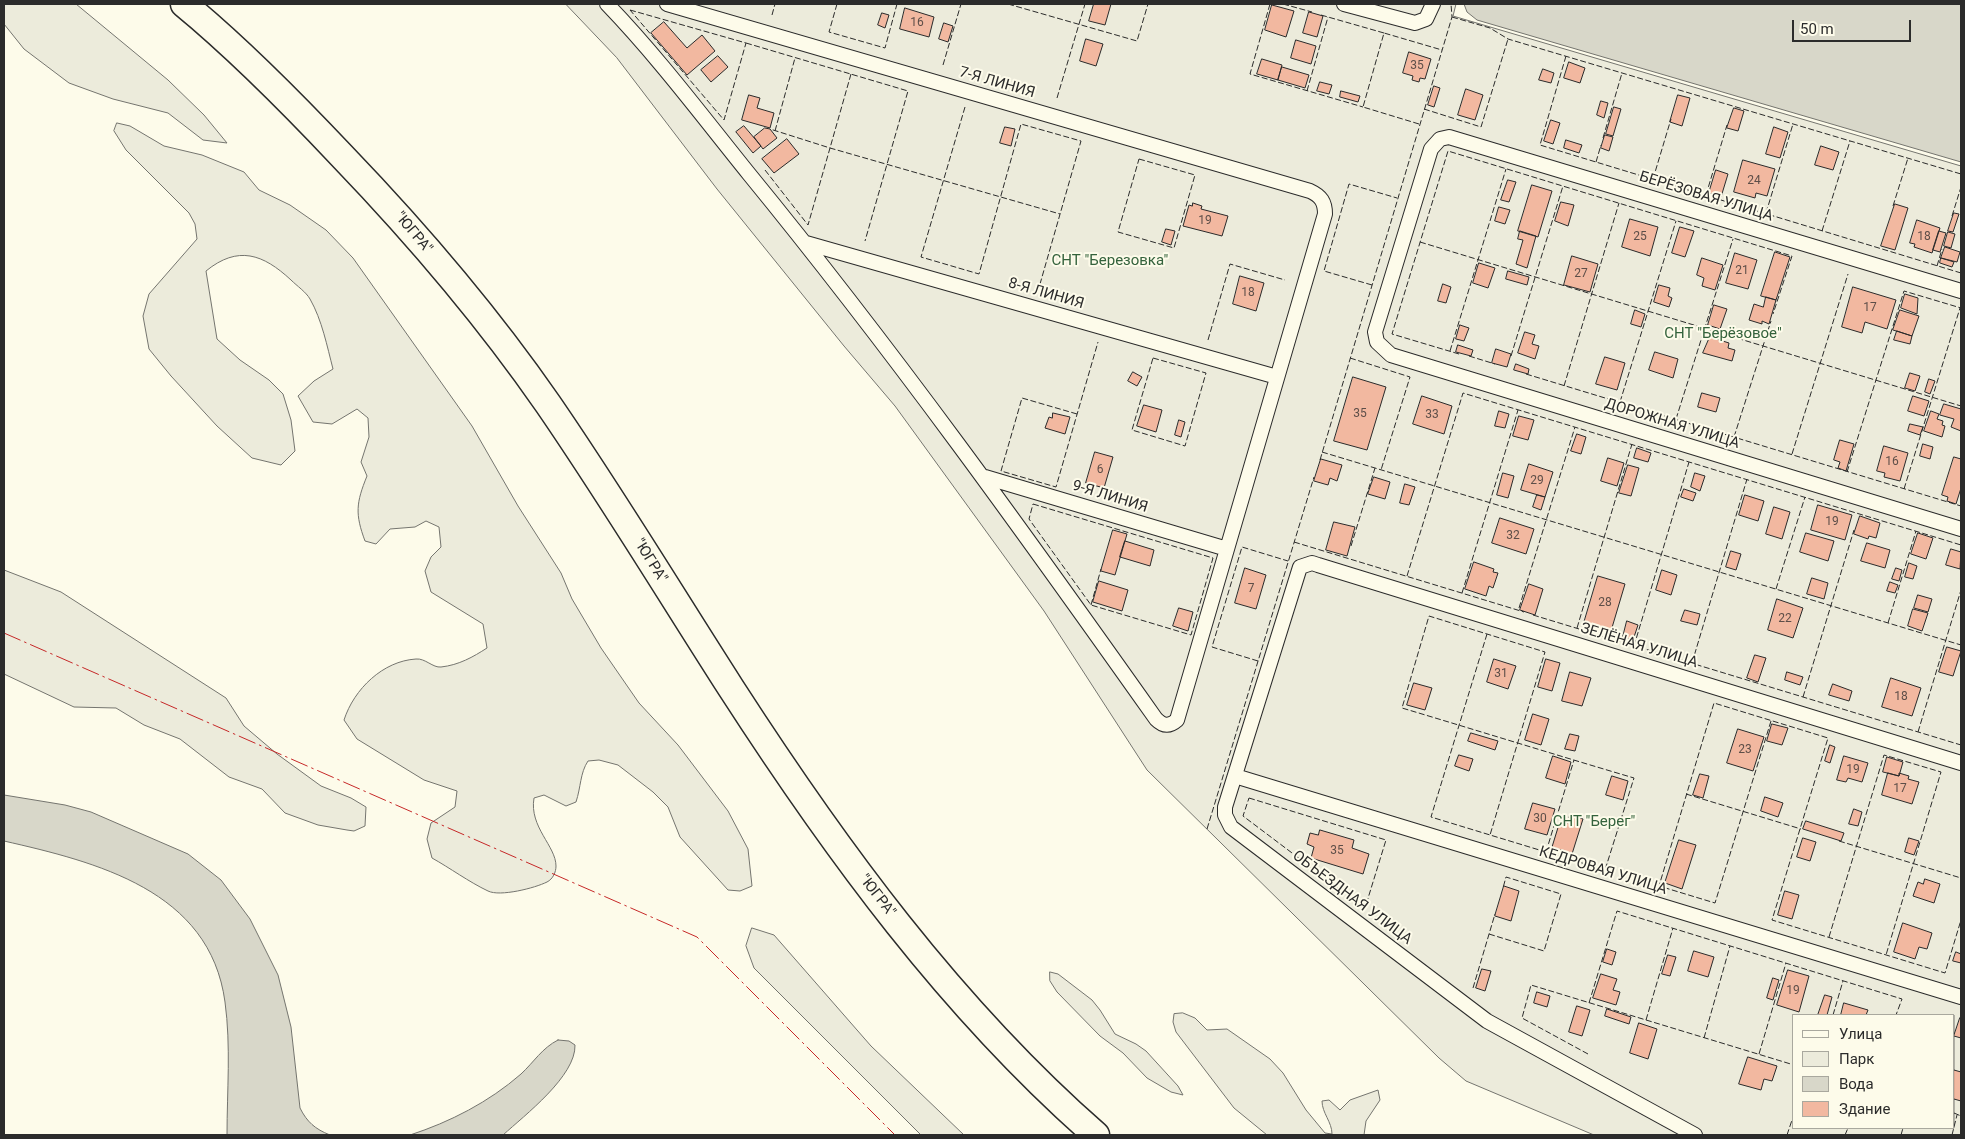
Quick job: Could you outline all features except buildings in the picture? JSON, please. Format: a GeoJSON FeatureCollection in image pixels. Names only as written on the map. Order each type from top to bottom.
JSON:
{"type":"FeatureCollection","features":[{"type":"Feature","properties":{"kind":"highway","name":"\"ЮГРА\""},"geometry":{"type":"LineString","coordinates":[[184,4],[255,67],[322,134],[392,208],[456,283],[545,400],[737,698],[856,869],[894,918],[986,1027],[1068,1110],[1096,1135]]}},
{"type":"Feature","properties":{"kind":"street"},"geometry":{"type":"LineString","coordinates":[[607,4],[806,243],[985,477],[1161,724],[1168,726],[1177,720],[1277,377]]}},
{"type":"Feature","properties":{"kind":"street","name":"7-Я ЛИНИЯ"},"geometry":{"type":"LineString","coordinates":[[667,4],[1310,191],[1318,195],[1323,202],[1324,214],[1277,377]]}},
{"type":"Feature","properties":{"kind":"street"},"geometry":{"type":"LineString","coordinates":[[1344,4],[1409,23],[1421,22],[1426,19],[1433,4]]}},
{"type":"Feature","properties":{"kind":"street","name":"БЕРЁЗОВАЯ УЛИЦА"},"geometry":{"type":"LineString","coordinates":[[1377,342],[1376,323],[1431,149],[1440,139],[1457,139],[1961,291]]}},
{"type":"Feature","properties":{"kind":"street","name":"8-Я ЛИНИЯ"},"geometry":{"type":"LineString","coordinates":[[806,243],[1277,377]]}},
{"type":"Feature","properties":{"kind":"street","name":"ДОРОЖНАЯ УЛИЦА"},"geometry":{"type":"LineString","coordinates":[[1377,342],[1391,355],[1961,529]]}},
{"type":"Feature","properties":{"kind":"street","name":"9-Я ЛИНИЯ"},"geometry":{"type":"LineString","coordinates":[[985,477],[1226,549]]}},
{"type":"Feature","properties":{"kind":"street","name":"ЗЕЛЁНАЯ УЛИЦА"},"geometry":{"type":"LineString","coordinates":[[1306,564],[1318,565],[1961,763]]}},
{"type":"Feature","properties":{"kind":"street","name":"ОБЪЕЗДНАЯ УЛИЦА"},"geometry":{"type":"LineString","coordinates":[[1306,564],[1300,567],[1297,572],[1225,807],[1225,815],[1231,828],[1487,1021],[1695,1135]]}},
{"type":"Feature","properties":{"kind":"street","name":"КЕДРОВАЯ УЛИЦА"},"geometry":{"type":"LineString","coordinates":[[1235,776],[1961,997]]}},
{"type":"Feature","properties":{"kind":"green space"},"geometry":{"type":"Polygon","coordinates":[[[4,4],[76,4],[168,80],[204,115],[227,143],[203,140],[168,113],[113,99],[69,83],[24,49],[4,24],[4,4]]]}},
{"type":"Feature","properties":{"kind":"green space"},"geometry":{"type":"Polygon","coordinates":[[[566,4],[1456,4],[1453,16],[1961,166],[1961,1135],[1594,1135],[1466,1081],[1439,1058],[1147,770],[1044,611],[895,406],[717,189],[617,58],[566,4]]]}},
{"type":"Feature","properties":{"kind":"green space"},"geometry":{"type":"Polygon","coordinates":[[[117,123],[130,126],[164,146],[202,155],[244,172],[259,190],[290,205],[326,230],[353,258],[472,426],[518,506],[561,573],[572,599],[601,648],[639,703],[678,745],[728,811],[748,849],[752,886],[740,891],[728,890],[680,837],[668,807],[653,792],[618,765],[599,760],[588,761],[585,766],[576,802],[566,806],[544,795],[534,798],[535,818],[555,859],[555,873],[547,882],[518,891],[493,893],[432,858],[427,839],[431,823],[455,807],[457,791],[424,780],[357,739],[344,720],[362,688],[381,671],[392,665],[419,659],[438,667],[448,666],[465,660],[487,648],[483,624],[431,592],[425,571],[431,557],[441,547],[439,527],[426,521],[415,527],[390,529],[376,544],[365,541],[358,516],[358,508],[367,476],[361,462],[369,437],[368,418],[357,409],[332,424],[313,422],[298,396],[314,381],[333,369],[321,324],[310,299],[304,291],[281,271],[260,259],[240,256],[229,258],[206,271],[217,339],[240,360],[269,380],[283,394],[291,420],[295,451],[281,465],[252,458],[217,426],[149,349],[143,316],[149,294],[197,239],[195,224],[189,213],[126,150],[114,131],[117,123]]]}},
{"type":"Feature","properties":{"kind":"green space"},"geometry":{"type":"Polygon","coordinates":[[[4,570],[61,592],[226,698],[244,726],[277,754],[321,786],[351,798],[366,807],[365,826],[354,831],[347,830],[318,825],[285,813],[262,789],[229,777],[180,739],[144,725],[116,708],[74,707],[4,674],[4,570]]]}},
{"type":"Feature","properties":{"kind":"green space"},"geometry":{"type":"Polygon","coordinates":[[[752,928],[774,935],[871,1046],[964,1135],[921,1135],[754,968],[746,946],[752,928]]]}},
{"type":"Feature","properties":{"kind":"green space"},"geometry":{"type":"Polygon","coordinates":[[[1050,972],[1058,974],[1092,1000],[1115,1034],[1146,1051],[1178,1086],[1183,1095],[1171,1092],[1147,1078],[1123,1053],[1100,1036],[1057,992],[1050,981],[1050,972]]]}},
{"type":"Feature","properties":{"kind":"green space"},"geometry":{"type":"Polygon","coordinates":[[[1183,1013],[1195,1018],[1207,1030],[1227,1029],[1270,1059],[1283,1073],[1306,1110],[1325,1133],[1332,1134],[1322,1101],[1329,1100],[1340,1110],[1350,1100],[1378,1090],[1380,1100],[1366,1121],[1364,1135],[1267,1135],[1234,1108],[1176,1032],[1173,1022],[1174,1014],[1183,1013]]]}},
{"type":"Feature","properties":{"kind":"water"},"geometry":{"type":"Polygon","coordinates":[[[1464,4],[1961,4],[1961,162],[1477,20],[1467,12],[1464,4]]]}},
{"type":"Feature","properties":{"kind":"water"},"geometry":{"type":"Polygon","coordinates":[[[4,795],[65,805],[91,812],[188,854],[221,880],[250,919],[278,975],[291,1027],[300,1108],[312,1125],[330,1135],[227,1135],[228,1052],[225,1002],[215,964],[197,933],[173,907],[143,887],[75,859],[4,841],[4,795]]]}},
{"type":"Feature","properties":{"kind":"water"},"geometry":{"type":"Polygon","coordinates":[[[558,1040],[569,1041],[575,1045],[573,1057],[567,1069],[548,1094],[503,1135],[410,1135],[440,1124],[496,1094],[521,1074],[552,1043],[558,1040]]]}},
{"type":"Feature","properties":{"kind":"fence"},"geometry":{"type":"LineString","coordinates":[[772,15],[775,4]]}},
{"type":"Feature","properties":{"kind":"fence"},"geometry":{"type":"LineString","coordinates":[[837,4],[829,32],[885,48],[897,4]]}},
{"type":"Feature","properties":{"kind":"fence"},"geometry":{"type":"LineString","coordinates":[[943,65],[961,4]]}},
{"type":"Feature","properties":{"kind":"fence"},"geometry":{"type":"LineString","coordinates":[[1008,4],[1137,41],[1148,4]]}},
{"type":"Feature","properties":{"kind":"fence"},"geometry":{"type":"LineString","coordinates":[[1057,98],[1085,4]]}},
{"type":"Feature","properties":{"kind":"fence"},"geometry":{"type":"LineString","coordinates":[[1270,4],[1250,74],[1363,107]]}},
{"type":"Feature","properties":{"kind":"fence"},"geometry":{"type":"LineString","coordinates":[[1283,4],[1312,12]]}},
{"type":"Feature","properties":{"kind":"fence"},"geometry":{"type":"LineString","coordinates":[[1320,460],[1452,17],[1451,4]]}},
{"type":"Feature","properties":{"kind":"fence"},"geometry":{"type":"LineString","coordinates":[[630,10],[746,43],[724,120],[630,10]]}},
{"type":"Feature","properties":{"kind":"fence"},"geometry":{"type":"LineString","coordinates":[[1321,15],[1384,33]]}},
{"type":"Feature","properties":{"kind":"fence"},"geometry":{"type":"LineString","coordinates":[[1307,91],[1328,17]]}},
{"type":"Feature","properties":{"kind":"fence"},"geometry":{"type":"LineString","coordinates":[[1452,17],[1490,28],[1508,39],[1961,174]]}},
{"type":"Feature","properties":{"kind":"fence"},"geometry":{"type":"LineString","coordinates":[[1419,124],[1363,107],[1384,33],[1442,50]]}},
{"type":"Feature","properties":{"kind":"fence"},"geometry":{"type":"LineString","coordinates":[[1424,109],[1481,127],[1508,39]]}},
{"type":"Feature","properties":{"kind":"fence"},"geometry":{"type":"LineString","coordinates":[[746,43],[908,91],[865,241]]}},
{"type":"Feature","properties":{"kind":"fence"},"geometry":{"type":"LineString","coordinates":[[1566,56],[1540,145],[1961,273]]}},
{"type":"Feature","properties":{"kind":"fence"},"geometry":{"type":"LineString","coordinates":[[775,131],[795,58]]}},
{"type":"Feature","properties":{"kind":"fence"},"geometry":{"type":"LineString","coordinates":[[1603,138],[1622,73]]}},
{"type":"Feature","properties":{"kind":"fence"},"geometry":{"type":"LineString","coordinates":[[851,74],[830,148],[1060,214]]}},
{"type":"Feature","properties":{"kind":"fence"},"geometry":{"type":"LineString","coordinates":[[965,107],[921,257],[979,274],[1021,124],[1081,141],[1038,291]]}},
{"type":"Feature","properties":{"kind":"fence"},"geometry":{"type":"LineString","coordinates":[[1653,179],[1671,119]]}},
{"type":"Feature","properties":{"kind":"fence"},"geometry":{"type":"LineString","coordinates":[[1766,213],[1793,124]]}},
{"type":"Feature","properties":{"kind":"fence"},"geometry":{"type":"LineString","coordinates":[[1706,195],[1727,125]]}},
{"type":"Feature","properties":{"kind":"fence"},"geometry":{"type":"LineString","coordinates":[[765,170],[808,225],[830,148],[770,129]]}},
{"type":"Feature","properties":{"kind":"fence"},"geometry":{"type":"LineString","coordinates":[[1822,231],[1850,141]]}},
{"type":"Feature","properties":{"kind":"fence"},"geometry":{"type":"LineString","coordinates":[[1596,162],[1601,145]]}},
{"type":"Feature","properties":{"kind":"fence"},"geometry":{"type":"LineString","coordinates":[[1459,354],[1392,334],[1448,151],[1792,256],[1773,314]]}},
{"type":"Feature","properties":{"kind":"fence"},"geometry":{"type":"LineString","coordinates":[[1893,206],[1908,158]]}},
{"type":"Feature","properties":{"kind":"fence"},"geometry":{"type":"LineString","coordinates":[[1139,159],[1195,175],[1174,248],[1118,232],[1139,159]]}},
{"type":"Feature","properties":{"kind":"fence"},"geometry":{"type":"LineString","coordinates":[[1450,351],[1506,169]]}},
{"type":"Feature","properties":{"kind":"fence"},"geometry":{"type":"LineString","coordinates":[[1372,285],[1324,271],[1349,184],[1397,198]]}},
{"type":"Feature","properties":{"kind":"fence"},"geometry":{"type":"LineString","coordinates":[[1511,356],[1563,186]]}},
{"type":"Feature","properties":{"kind":"fence"},"geometry":{"type":"LineString","coordinates":[[1952,216],[1961,187]]}},
{"type":"Feature","properties":{"kind":"fence"},"geometry":{"type":"LineString","coordinates":[[1564,386],[1619,203]]}},
{"type":"Feature","properties":{"kind":"fence"},"geometry":{"type":"LineString","coordinates":[[1620,402],[1676,221]]}},
{"type":"Feature","properties":{"kind":"fence"},"geometry":{"type":"LineString","coordinates":[[1676,419],[1733,239]]}},
{"type":"Feature","properties":{"kind":"fence"},"geometry":{"type":"LineString","coordinates":[[1420,242],[1961,406]]}},
{"type":"Feature","properties":{"kind":"fence"},"geometry":{"type":"LineString","coordinates":[[1937,266],[1942,249]]}},
{"type":"Feature","properties":{"kind":"fence"},"geometry":{"type":"LineString","coordinates":[[1208,340],[1230,264],[1285,280]]}},
{"type":"Feature","properties":{"kind":"fence"},"geometry":{"type":"LineString","coordinates":[[1792,454],[1848,274]]}},
{"type":"Feature","properties":{"kind":"fence"},"geometry":{"type":"LineString","coordinates":[[1847,472],[1904,291],[1961,308]]}},
{"type":"Feature","properties":{"kind":"fence"},"geometry":{"type":"LineString","coordinates":[[1904,489],[1960,308]]}},
{"type":"Feature","properties":{"kind":"fence"},"geometry":{"type":"LineString","coordinates":[[1734,437],[1771,321]]}},
{"type":"Feature","properties":{"kind":"fence"},"geometry":{"type":"LineString","coordinates":[[1077,414],[1022,398],[1001,471],[1056,487],[1098,342]]}},
{"type":"Feature","properties":{"kind":"fence"},"geometry":{"type":"LineString","coordinates":[[1469,356],[1495,364]]}},
{"type":"Feature","properties":{"kind":"fence"},"geometry":{"type":"LineString","coordinates":[[1153,358],[1206,373],[1185,446],[1132,430],[1153,358]]}},
{"type":"Feature","properties":{"kind":"fence"},"geometry":{"type":"LineString","coordinates":[[1350,358],[1410,377],[1381,470]]}},
{"type":"Feature","properties":{"kind":"fence"},"geometry":{"type":"LineString","coordinates":[[1526,374],[1961,506]]}},
{"type":"Feature","properties":{"kind":"fence"},"geometry":{"type":"LineString","coordinates":[[1407,576],[1463,393],[1961,545]]}},
{"type":"Feature","properties":{"kind":"fence"},"geometry":{"type":"LineString","coordinates":[[1462,593],[1518,410]]}},
{"type":"Feature","properties":{"kind":"fence"},"geometry":{"type":"LineString","coordinates":[[1519,608],[1575,427]]}},
{"type":"Feature","properties":{"kind":"fence"},"geometry":{"type":"LineString","coordinates":[[1577,628],[1632,444]]}},
{"type":"Feature","properties":{"kind":"fence"},"geometry":{"type":"LineString","coordinates":[[1322,452],[1961,645]]}},
{"type":"Feature","properties":{"kind":"fence"},"geometry":{"type":"LineString","coordinates":[[1634,646],[1689,462]]}},
{"type":"Feature","properties":{"kind":"fence"},"geometry":{"type":"LineString","coordinates":[[1351,546],[1375,468]]}},
{"type":"Feature","properties":{"kind":"fence"},"geometry":{"type":"LineString","coordinates":[[1207,829],[1314,477]]}},
{"type":"Feature","properties":{"kind":"fence"},"geometry":{"type":"LineString","coordinates":[[1692,663],[1747,479]]}},
{"type":"Feature","properties":{"kind":"fence"},"geometry":{"type":"LineString","coordinates":[[1776,589],[1805,497]]}},
{"type":"Feature","properties":{"kind":"fence"},"geometry":{"type":"LineString","coordinates":[[1033,504],[1213,558],[1191,635],[1091,605],[1029,519],[1033,504]]}},
{"type":"Feature","properties":{"kind":"fence"},"geometry":{"type":"LineString","coordinates":[[1803,697],[1854,530]]}},
{"type":"Feature","properties":{"kind":"fence"},"geometry":{"type":"LineString","coordinates":[[1888,623],[1916,531]]}},
{"type":"Feature","properties":{"kind":"fence"},"geometry":{"type":"LineString","coordinates":[[1294,542],[1524,612]]}},
{"type":"Feature","properties":{"kind":"fence"},"geometry":{"type":"LineString","coordinates":[[1258,661],[1212,647],[1242,547],[1288,561]]}},
{"type":"Feature","properties":{"kind":"fence"},"geometry":{"type":"LineString","coordinates":[[1091,605],[1101,569]]}},
{"type":"Feature","properties":{"kind":"fence"},"geometry":{"type":"LineString","coordinates":[[1918,732],[1961,590]]}},
{"type":"Feature","properties":{"kind":"fence"},"geometry":{"type":"LineString","coordinates":[[1533,615],[1961,745]]}},
{"type":"Feature","properties":{"kind":"fence"},"geometry":{"type":"LineString","coordinates":[[1487,634],[1431,817],[1605,870],[1634,778],[1576,761],[1547,752],[1518,743],[1460,725],[1431,717],[1402,708],[1429,616],[1545,652],[1490,835]]}},
{"type":"Feature","properties":{"kind":"fence"},"geometry":{"type":"LineString","coordinates":[[1771,721],[1715,903],[1659,886],[1714,703],[1828,738],[1772,920],[1945,973],[1961,920]]}},
{"type":"Feature","properties":{"kind":"fence"},"geometry":{"type":"LineString","coordinates":[[1829,937],[1884,755],[1941,772],[1886,955]]}},
{"type":"Feature","properties":{"kind":"fence"},"geometry":{"type":"LineString","coordinates":[[1546,852],[1574,760]]}},
{"type":"Feature","properties":{"kind":"fence"},"geometry":{"type":"LineString","coordinates":[[1686,794],[1801,829]]}},
{"type":"Feature","properties":{"kind":"fence"},"geometry":{"type":"LineString","coordinates":[[1249,798],[1386,840],[1365,908],[1243,816],[1249,798]]}},
{"type":"Feature","properties":{"kind":"fence"},"geometry":{"type":"LineString","coordinates":[[1839,841],[1961,878]]}},
{"type":"Feature","properties":{"kind":"fence"},"geometry":{"type":"LineString","coordinates":[[1489,934],[1544,951],[1561,894],[1506,877],[1503,888]]}},
{"type":"Feature","properties":{"kind":"fence"},"geometry":{"type":"LineString","coordinates":[[1589,1003],[1617,911],[1902,999],[1896,1014]]}},
{"type":"Feature","properties":{"kind":"fence"},"geometry":{"type":"LineString","coordinates":[[1473,988],[1495,914]]}},
{"type":"Feature","properties":{"kind":"fence"},"geometry":{"type":"LineString","coordinates":[[1646,1020],[1673,928]]}},
{"type":"Feature","properties":{"kind":"fence"},"geometry":{"type":"LineString","coordinates":[[1704,1038],[1730,946]]}},
{"type":"Feature","properties":{"kind":"fence"},"geometry":{"type":"LineString","coordinates":[[1759,1054],[1786,963]]}},
{"type":"Feature","properties":{"kind":"fence"},"geometry":{"type":"LineString","coordinates":[[1833,1014],[1843,981]]}},
{"type":"Feature","properties":{"kind":"fence"},"geometry":{"type":"LineString","coordinates":[[1588,1054],[1522,1018],[1531,985],[1792,1064]]}},
{"type":"Feature","properties":{"kind":"fence"},"geometry":{"type":"LineString","coordinates":[[1955,1113],[1961,1116]]}},
{"type":"Feature","properties":{"kind":"fence"},"geometry":{"type":"LineString","coordinates":[[1955,1123],[1957,1115]]}},
{"type":"Feature","properties":{"kind":"fence"},"geometry":{"type":"LineString","coordinates":[[1787,1135],[1792,1120]]}},
{"type":"Feature","properties":{"kind":"fence"},"geometry":{"type":"LineString","coordinates":[[1845,1135],[1848,1129]]}},
{"type":"Feature","properties":{"kind":"fence"},"geometry":{"type":"LineString","coordinates":[[1901,1135],[1903,1129]]}},
{"type":"Feature","properties":{"kind":"fence"},"geometry":{"type":"LineString","coordinates":[[1952,1135],[1954,1129]]}},
{"type":"Feature","properties":{"kind":"power"},"geometry":{"type":"LineString","coordinates":[[4,633],[697,937],[895,1135]]}},
{"type":"Feature","properties":{"kind":"park label","name":"СНТ \"Березовка\""},"geometry":{"type":"Point","coordinates":[1110,261]}},
{"type":"Feature","properties":{"kind":"park label","name":"СНТ \"Берёзовое\""},"geometry":{"type":"Point","coordinates":[1723,334]}},
{"type":"Feature","properties":{"kind":"park label","name":"СНТ \"Берег\""},"geometry":{"type":"Point","coordinates":[1594,822]}}]}
